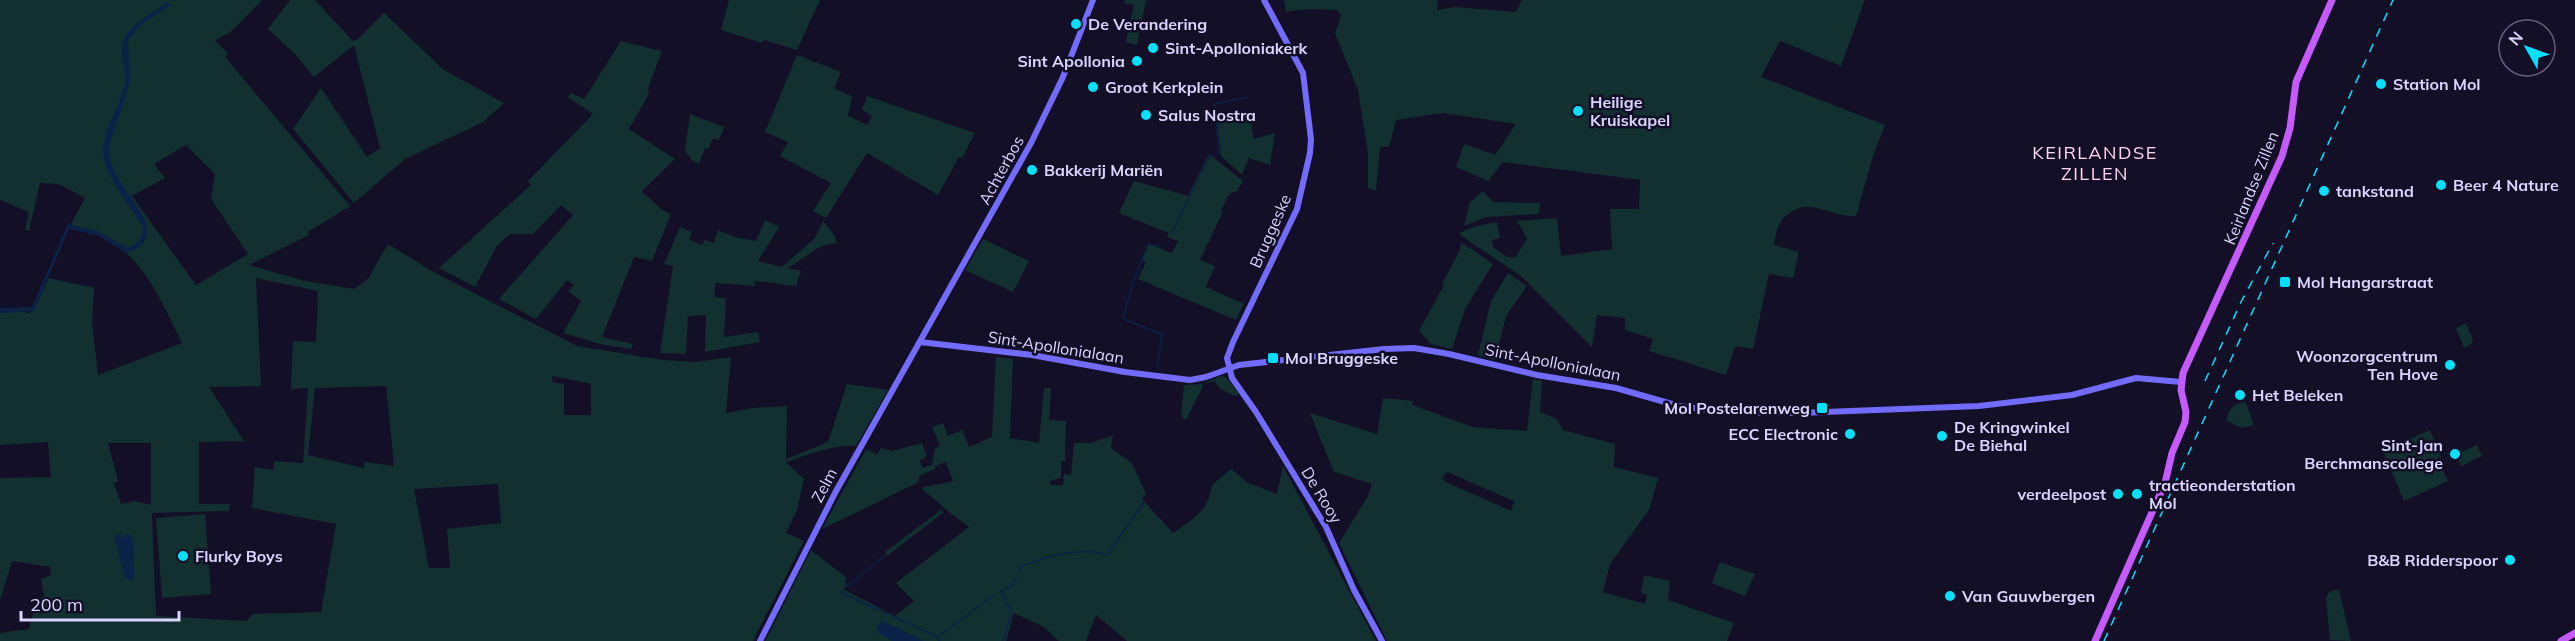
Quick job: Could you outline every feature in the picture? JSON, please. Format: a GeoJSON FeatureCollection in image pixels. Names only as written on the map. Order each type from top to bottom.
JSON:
{"type":"FeatureCollection","features":[{"type":"Feature","properties":{"kind":"main road","name":"Keirlandse Zillen"},"geometry":{"type":"LineString","coordinates":[[2181,382],[2185,368],[2282,156],[2290,128],[2296,82],[2332,0]]}},
{"type":"Feature","properties":{"kind":"main road"},"geometry":{"type":"LineString","coordinates":[[2095,641],[2165,483],[2172,453],[2186,415],[2181,382]]}},
{"type":"Feature","properties":{"kind":"main road"},"geometry":{"type":"LineString","coordinates":[[2562,641],[2575,633]]}},
{"type":"Feature","properties":{"kind":"street","name":"Achterbos"},"geometry":{"type":"LineString","coordinates":[[919,344],[1045,116],[1093,0]]}},
{"type":"Feature","properties":{"kind":"street","name":"Bruggeske"},"geometry":{"type":"LineString","coordinates":[[1228,367],[1228,351],[1298,209],[1310,153],[1305,80],[1300,66],[1263,0]]}},
{"type":"Feature","properties":{"kind":"street","name":"Sint-Apollonialaan"},"geometry":{"type":"LineString","coordinates":[[919,344],[1032,355],[1182,379],[1202,378],[1228,367],[1384,349],[1414,348],[1537,375],[1616,388],[1679,406],[1745,412],[1799,413],[1970,406],[2072,394],[2136,378],[2181,382]]}},
{"type":"Feature","properties":{"kind":"street","name":"Zelm"},"geometry":{"type":"LineString","coordinates":[[760,641],[835,493],[919,344]]}},
{"type":"Feature","properties":{"kind":"street","name":"De Rooy"},"geometry":{"type":"LineString","coordinates":[[1228,367],[1232,378],[1256,412],[1326,527],[1354,590],[1382,641]]}},
{"type":"Feature","properties":{"kind":"green space"},"geometry":{"type":"Polygon","coordinates":[[[0,0],[262,0],[233,30],[215,41],[228,53],[225,57],[350,206],[308,232],[309,235],[249,265],[305,281],[354,289],[368,279],[388,244],[435,273],[577,346],[663,360],[696,362],[731,357],[726,413],[751,408],[787,406],[786,459],[828,442],[847,384],[888,390],[856,446],[829,448],[786,462],[804,479],[797,510],[786,533],[804,541],[753,641],[0,641],[0,633],[29,629],[36,603],[44,595],[41,579],[51,575],[50,567],[12,561],[0,600],[0,478],[51,477],[48,442],[0,445],[0,313],[15,311],[30,313],[34,310],[49,278],[94,288],[92,322],[98,375],[182,343],[152,285],[127,254],[111,242],[92,233],[69,228],[85,198],[59,184],[40,183],[29,231],[25,230],[29,212],[0,200],[0,0]],[[186,145],[154,164],[165,178],[132,196],[196,285],[248,254],[211,199],[215,174],[186,145]],[[256,278],[261,386],[209,387],[244,441],[199,442],[199,504],[230,504],[229,511],[152,513],[156,616],[246,621],[253,614],[321,612],[336,524],[252,508],[255,467],[273,470],[274,461],[303,463],[308,388],[291,389],[293,341],[316,342],[318,291],[256,278]],[[553,376],[552,382],[564,384],[564,415],[591,415],[591,384],[553,376]],[[386,386],[315,388],[308,455],[364,468],[365,462],[394,466],[386,386]],[[108,443],[118,481],[114,483],[121,504],[135,501],[151,505],[151,443],[108,443]],[[498,484],[414,489],[429,568],[450,568],[447,529],[501,523],[498,484]]]}},
{"type":"Feature","properties":{"kind":"green space"},"geometry":{"type":"Polygon","coordinates":[[[290,0],[315,0],[353,41],[358,39],[384,13],[444,70],[504,103],[483,122],[405,159],[354,203],[293,129],[321,88],[367,157],[380,148],[354,45],[314,77],[293,52],[268,29],[290,0]]]}},
{"type":"Feature","properties":{"kind":"green space"},"geometry":{"type":"Polygon","coordinates":[[[729,0],[820,0],[797,50],[764,40],[762,43],[721,30],[729,0]]]}},
{"type":"Feature","properties":{"kind":"green space"},"geometry":{"type":"Polygon","coordinates":[[[1125,0],[1146,0],[1137,45],[1126,42],[1134,5],[1124,3],[1125,0]]]}},
{"type":"Feature","properties":{"kind":"green space"},"geometry":{"type":"Polygon","coordinates":[[[1284,0],[1438,0],[1437,10],[1455,7],[1516,12],[1522,0],[1865,0],[1841,66],[1780,41],[1761,77],[1885,125],[1873,156],[1856,216],[1804,207],[1795,209],[1781,221],[1774,245],[1799,252],[1793,278],[1769,274],[1753,349],[1735,346],[1726,375],[1649,351],[1653,339],[1625,330],[1625,318],[1597,315],[1592,347],[1521,276],[1460,235],[1461,232],[1476,226],[1497,222],[1500,238],[1492,240],[1493,247],[1507,257],[1516,257],[1527,238],[1517,221],[1557,218],[1561,256],[1612,249],[1610,209],[1639,209],[1640,180],[1503,162],[1488,181],[1456,167],[1464,144],[1495,155],[1516,124],[1443,113],[1396,120],[1389,147],[1380,147],[1376,191],[1368,188],[1368,153],[1358,90],[1335,33],[1341,15],[1337,10],[1308,9],[1286,12],[1284,0]]]}},
{"type":"Feature","properties":{"kind":"green space"},"geometry":{"type":"Polygon","coordinates":[[[621,41],[662,51],[647,91],[650,92],[629,129],[675,159],[641,192],[671,214],[652,261],[634,257],[602,337],[633,344],[631,349],[600,344],[563,333],[581,301],[568,291],[574,285],[567,280],[536,319],[499,299],[573,215],[561,205],[533,234],[510,234],[497,246],[475,287],[439,268],[531,185],[528,181],[593,114],[568,97],[571,93],[584,99],[621,41]]]}},
{"type":"Feature","properties":{"kind":"green space"},"geometry":{"type":"Polygon","coordinates":[[[797,55],[841,72],[834,89],[852,96],[848,116],[867,125],[872,116],[862,110],[867,96],[975,133],[938,195],[867,153],[826,218],[813,211],[831,183],[780,156],[788,142],[765,132],[797,55]]]}},
{"type":"Feature","properties":{"kind":"green space"},"geometry":{"type":"Polygon","coordinates":[[[690,114],[724,127],[719,140],[712,139],[709,149],[705,148],[699,164],[692,160],[685,151],[690,114]]]}},
{"type":"Feature","properties":{"kind":"green space"},"geometry":{"type":"Polygon","coordinates":[[[1250,119],[1254,139],[1275,133],[1270,165],[1249,158],[1242,175],[1221,156],[1217,121],[1250,119]]]}},
{"type":"Feature","properties":{"kind":"green space"},"geometry":{"type":"Polygon","coordinates":[[[1209,154],[1243,181],[1237,191],[1229,194],[1200,260],[1215,266],[1206,287],[1244,304],[1236,320],[1138,279],[1146,262],[1142,260],[1149,244],[1172,253],[1178,241],[1167,237],[1169,233],[1119,213],[1134,181],[1188,196],[1209,154]]]}},
{"type":"Feature","properties":{"kind":"green space"},"geometry":{"type":"Polygon","coordinates":[[[1483,191],[1493,202],[1540,203],[1539,214],[1486,217],[1464,226],[1470,202],[1483,191]]]}},
{"type":"Feature","properties":{"kind":"green space"},"geometry":{"type":"Polygon","coordinates":[[[765,220],[779,227],[758,261],[782,267],[815,238],[823,221],[833,233],[837,243],[821,246],[788,268],[801,271],[796,286],[755,281],[755,286],[715,283],[715,297],[726,298],[724,337],[758,332],[760,342],[705,352],[706,315],[688,316],[686,354],[660,353],[673,266],[664,264],[680,227],[692,232],[689,239],[702,245],[705,240],[714,243],[718,230],[738,238],[756,241],[765,220]]]}},
{"type":"Feature","properties":{"kind":"green space"},"geometry":{"type":"Polygon","coordinates":[[[983,239],[1029,261],[1013,292],[965,270],[983,239]]]}},
{"type":"Feature","properties":{"kind":"green space"},"geometry":{"type":"Polygon","coordinates":[[[1461,242],[1493,264],[1465,309],[1452,349],[1431,344],[1419,331],[1444,285],[1442,284],[1460,250],[1461,242]]]}},
{"type":"Feature","properties":{"kind":"green space"},"geometry":{"type":"Polygon","coordinates":[[[1508,273],[1527,286],[1506,316],[1495,360],[1478,355],[1491,301],[1508,273]]]}},
{"type":"Feature","properties":{"kind":"green space"},"geometry":{"type":"Polygon","coordinates":[[[2466,323],[2473,340],[2464,348],[2456,328],[2466,323]]]}},
{"type":"Feature","properties":{"kind":"green space"},"geometry":{"type":"Polygon","coordinates":[[[996,357],[1013,359],[1010,438],[1039,443],[1044,388],[1051,388],[1049,420],[1066,421],[1065,461],[1061,461],[1061,478],[1050,481],[1050,485],[1063,485],[1064,474],[1071,475],[1074,443],[1091,443],[1113,435],[1111,448],[1132,463],[1146,494],[1142,499],[1173,533],[1199,514],[1207,502],[1212,485],[1231,469],[1248,483],[1277,494],[1283,466],[1376,641],[1127,641],[1096,615],[1086,641],[1059,641],[1044,627],[1014,613],[1006,641],[765,641],[811,550],[847,578],[845,581],[847,585],[843,589],[895,616],[914,601],[896,583],[969,527],[921,488],[953,481],[946,462],[919,476],[919,482],[822,529],[866,449],[877,454],[881,448],[892,451],[922,443],[927,457],[920,460],[922,468],[932,465],[935,448],[940,446],[932,427],[943,423],[948,436],[962,430],[969,447],[992,437],[996,357]]]}},
{"type":"Feature","properties":{"kind":"green space"},"geometry":{"type":"Polygon","coordinates":[[[1220,376],[1226,377],[1239,394],[1235,396],[1219,388],[1215,381],[1205,383],[1220,376]]]}},
{"type":"Feature","properties":{"kind":"green space"},"geometry":{"type":"Polygon","coordinates":[[[1533,379],[1542,381],[1540,412],[1557,419],[1563,430],[1615,444],[1614,467],[1658,478],[1649,510],[1610,564],[1603,592],[1645,604],[1647,595],[1641,593],[1644,575],[1670,581],[1668,600],[1734,623],[1727,641],[1387,641],[1339,543],[1368,496],[1372,484],[1334,472],[1310,413],[1377,434],[1383,398],[1413,401],[1412,405],[1473,427],[1527,431],[1533,379]],[[1447,472],[1442,478],[1446,482],[1511,511],[1514,501],[1447,472]]]}},
{"type":"Feature","properties":{"kind":"green space"},"geometry":{"type":"Polygon","coordinates":[[[1202,384],[1186,420],[1181,416],[1184,385],[1202,384]]]}},
{"type":"Feature","properties":{"kind":"green space"},"geometry":{"type":"Polygon","coordinates":[[[2244,402],[2254,425],[2242,428],[2227,421],[2227,417],[2234,406],[2244,402]]]}},
{"type":"Feature","properties":{"kind":"green space"},"geometry":{"type":"Polygon","coordinates":[[[2430,430],[2448,481],[2404,501],[2383,451],[2430,430]]]}},
{"type":"Feature","properties":{"kind":"green space"},"geometry":{"type":"Polygon","coordinates":[[[2477,445],[2482,456],[2461,466],[2456,455],[2477,445]]]}},
{"type":"Feature","properties":{"kind":"green space"},"geometry":{"type":"Polygon","coordinates":[[[941,510],[944,512],[887,556],[885,552],[941,510]]]}},
{"type":"Feature","properties":{"kind":"green space","name":"Flurky Boys"},"geometry":{"type":"Polygon","coordinates":[[[205,514],[211,594],[162,598],[156,518],[205,514]]]}},
{"type":"Feature","properties":{"kind":"green space"},"geometry":{"type":"Polygon","coordinates":[[[1720,562],[1755,574],[1745,596],[1712,583],[1720,562]]]}},
{"type":"Feature","properties":{"kind":"green space"},"geometry":{"type":"Polygon","coordinates":[[[2339,590],[2351,641],[2330,640],[2326,598],[2329,592],[2339,590]]]}},
{"type":"Feature","properties":{"kind":"water"},"geometry":{"type":"Polygon","coordinates":[[[167,3],[171,5],[139,26],[128,41],[130,83],[108,149],[118,178],[146,222],[146,238],[136,249],[125,252],[97,235],[69,229],[34,311],[0,313],[0,308],[32,307],[68,224],[98,231],[127,248],[141,238],[143,227],[110,176],[103,149],[107,131],[125,83],[122,49],[125,38],[138,22],[167,3]]]}},
{"type":"Feature","properties":{"kind":"water"},"geometry":{"type":"Polygon","coordinates":[[[121,533],[121,538],[126,537],[125,533],[130,535],[133,541],[134,579],[131,581],[125,577],[114,537],[121,533]]]}},
{"type":"Feature","properties":{"kind":"water"},"geometry":{"type":"Polygon","coordinates":[[[882,621],[924,641],[892,641],[878,632],[877,627],[882,621]]]}},
{"type":"Feature","properties":{"kind":"waterway"},"geometry":{"type":"LineString","coordinates":[[1219,154],[1215,104],[1248,97]]}},
{"type":"Feature","properties":{"kind":"waterway"},"geometry":{"type":"LineString","coordinates":[[1172,233],[1209,157],[1217,155]]}},
{"type":"Feature","properties":{"kind":"waterway"},"geometry":{"type":"LineString","coordinates":[[1157,370],[1162,334],[1123,319],[1131,289],[1148,244],[1160,247]]}},
{"type":"Feature","properties":{"kind":"waterway"},"geometry":{"type":"LineString","coordinates":[[1020,571],[1021,566],[1064,554],[1086,551],[1107,555],[1144,502]]}},
{"type":"Feature","properties":{"kind":"waterway"},"geometry":{"type":"LineString","coordinates":[[884,556],[842,593],[938,637]]}},
{"type":"Feature","properties":{"kind":"waterway"},"geometry":{"type":"LineString","coordinates":[[1003,641],[1012,613],[1001,591],[1012,585],[1017,577]]}},
{"type":"Feature","properties":{"kind":"waterway"},"geometry":{"type":"LineString","coordinates":[[939,641],[938,637],[994,595]]}},
{"type":"Feature","properties":{"kind":"railway"},"geometry":{"type":"LineString","coordinates":[[2104,641],[2393,0]]}},
{"type":"Feature","properties":{"kind":"railway"},"geometry":{"type":"LineString","coordinates":[[2205,381],[2241,302],[2273,243]]}},
{"type":"Feature","properties":{"kind":"place","name":"De Verandering"},"geometry":{"type":"Point","coordinates":[1076,24]}},
{"type":"Feature","properties":{"kind":"place","name":"Sint-Apolloniakerk"},"geometry":{"type":"Point","coordinates":[1153,48]}},
{"type":"Feature","properties":{"kind":"place","name":"Sint Apollonia"},"geometry":{"type":"Point","coordinates":[1137,61]}},
{"type":"Feature","properties":{"kind":"place","name":"Station Mol"},"geometry":{"type":"Point","coordinates":[2381,84]}},
{"type":"Feature","properties":{"kind":"place","name":"Groot Kerkplein"},"geometry":{"type":"Point","coordinates":[1093,87]}},
{"type":"Feature","properties":{"kind":"place","name":"Heilige Kruiskapel"},"geometry":{"type":"Point","coordinates":[1578,111]}},
{"type":"Feature","properties":{"kind":"place","name":"Salus Nostra"},"geometry":{"type":"Point","coordinates":[1146,115]}},
{"type":"Feature","properties":{"kind":"place","name":"Bakkerij Mariën"},"geometry":{"type":"Point","coordinates":[1032,170]}},
{"type":"Feature","properties":{"kind":"place","name":"Beer 4 Nature"},"geometry":{"type":"Point","coordinates":[2441,185]}},
{"type":"Feature","properties":{"kind":"place","name":"tankstand"},"geometry":{"type":"Point","coordinates":[2324,191]}},
{"type":"Feature","properties":{"kind":"place","name":"Mol Hangarstraat"},"geometry":{"type":"Point","coordinates":[2285,282]}},
{"type":"Feature","properties":{"kind":"place","name":"Mol Bruggeske"},"geometry":{"type":"Point","coordinates":[1273,358]}},
{"type":"Feature","properties":{"kind":"place","name":"Woonzorgcentrum Ten Hove"},"geometry":{"type":"Point","coordinates":[2450,365]}},
{"type":"Feature","properties":{"kind":"place","name":"Het Beleken"},"geometry":{"type":"Point","coordinates":[2240,395]}},
{"type":"Feature","properties":{"kind":"place","name":"Mol Postelarenweg"},"geometry":{"type":"Point","coordinates":[1822,408]}},
{"type":"Feature","properties":{"kind":"place","name":"ECC Electronic"},"geometry":{"type":"Point","coordinates":[1850,434]}},
{"type":"Feature","properties":{"kind":"place","name":"De Kringwinkel De Biehal"},"geometry":{"type":"Point","coordinates":[1942,436]}},
{"type":"Feature","properties":{"kind":"place","name":"Sint-Jan Berchmanscollege"},"geometry":{"type":"Point","coordinates":[2455,454]}},
{"type":"Feature","properties":{"kind":"place","name":"verdeelpost"},"geometry":{"type":"Point","coordinates":[2118,494]}},
{"type":"Feature","properties":{"kind":"place","name":"tractieonderstation Mol"},"geometry":{"type":"Point","coordinates":[2137,494]}},
{"type":"Feature","properties":{"kind":"place","name":"Flurky Boys"},"geometry":{"type":"Point","coordinates":[183,556]}},
{"type":"Feature","properties":{"kind":"place","name":"B&B Ridderspoor"},"geometry":{"type":"Point","coordinates":[2510,560]}},
{"type":"Feature","properties":{"kind":"place","name":"Van Gauwbergen"},"geometry":{"type":"Point","coordinates":[1950,596]}},
{"type":"Feature","properties":{"kind":"district","name":"KEIRLANDSE ZILLEN"},"geometry":{"type":"Point","coordinates":[2095,163]}}]}
